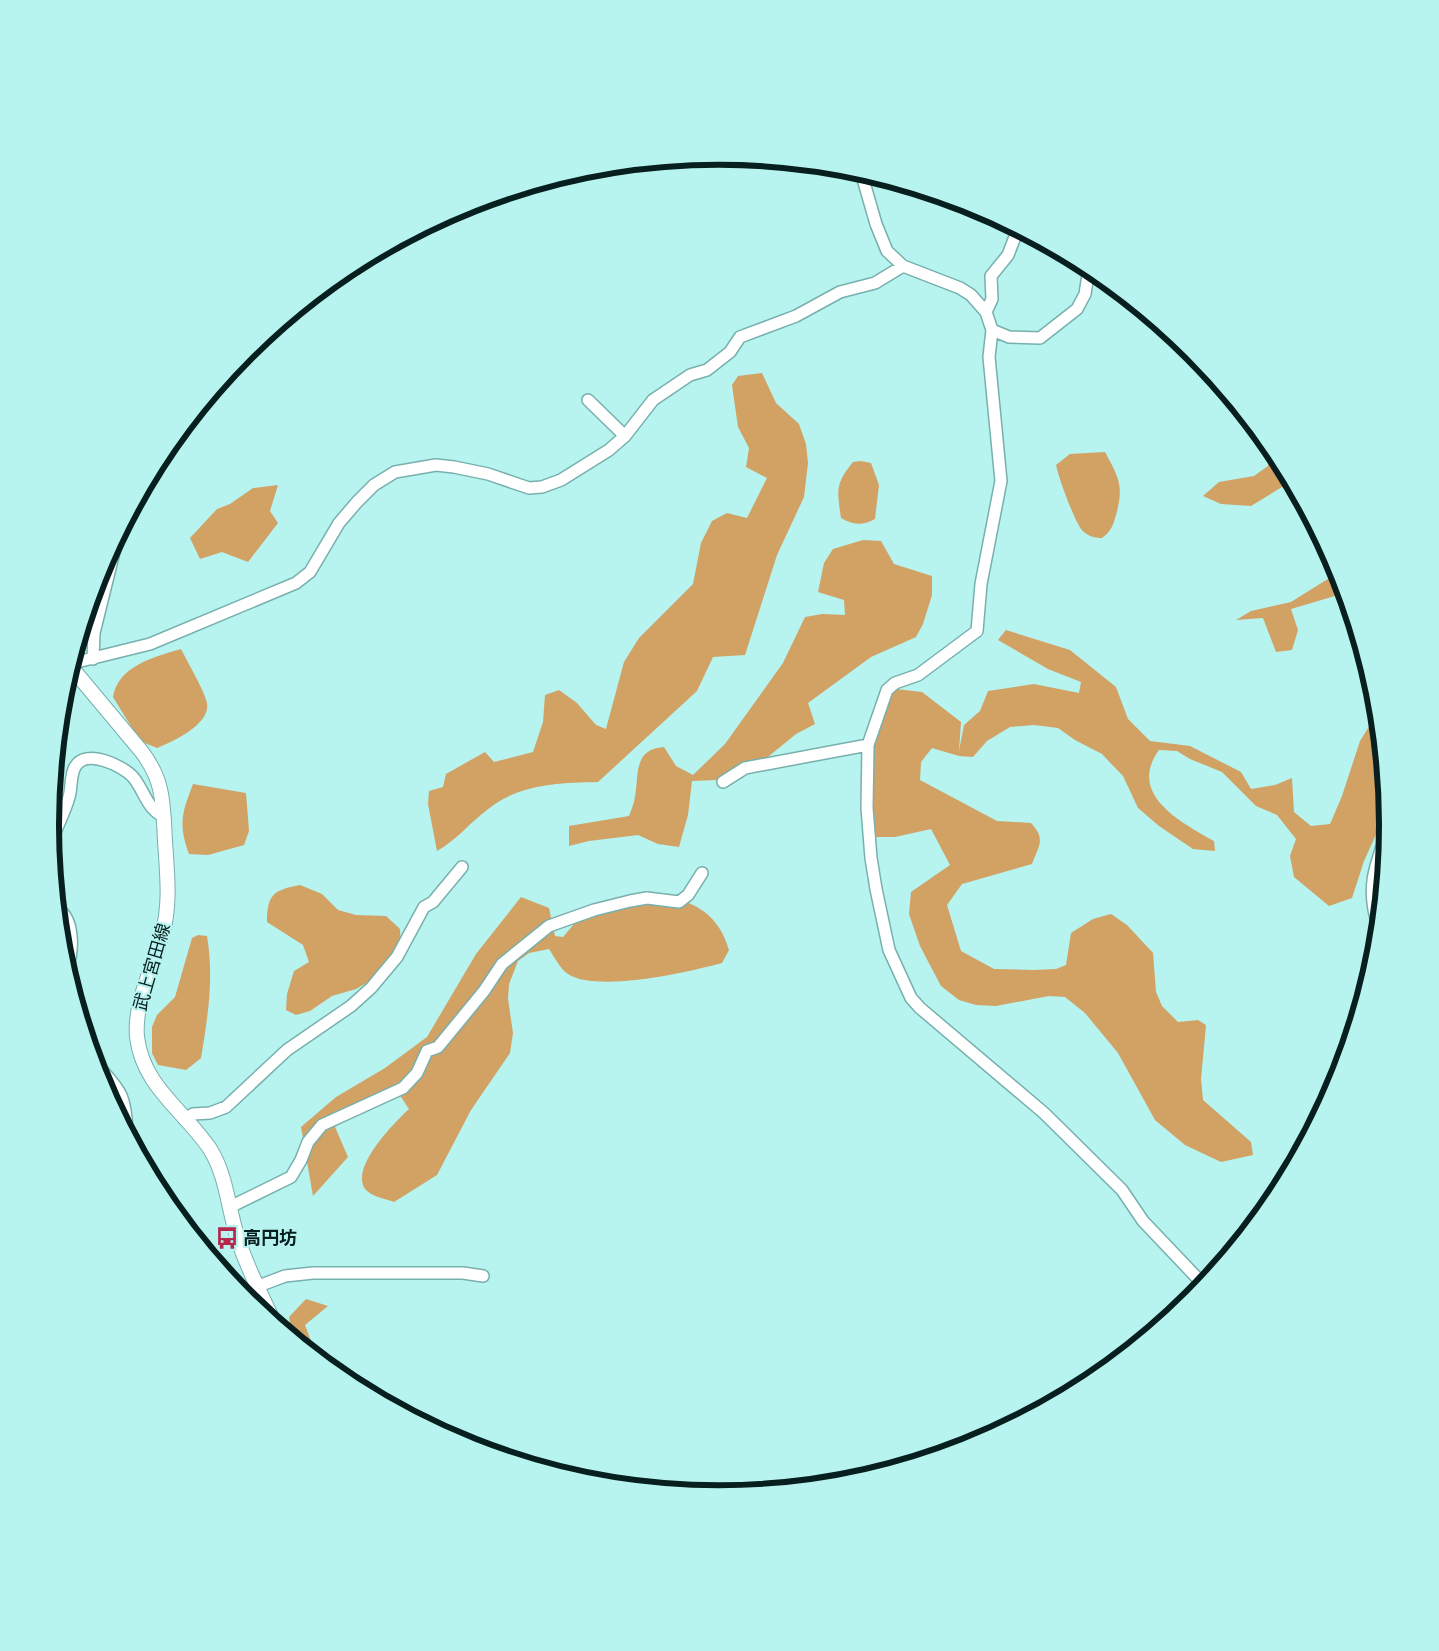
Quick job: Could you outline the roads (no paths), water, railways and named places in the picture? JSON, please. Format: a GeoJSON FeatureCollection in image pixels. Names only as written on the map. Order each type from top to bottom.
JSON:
{"type":"FeatureCollection","features":[{"type":"Feature","properties":{"kind":"main road","name":"武上宮田線"},"geometry":{"type":"LineString","coordinates":[[76,674],[152,766],[160,790],[168,907],[162,936],[141,998],[137,1030],[140,1050],[149,1074],[161,1093],[206,1144],[217,1162],[238,1240],[256,1287],[265,1305]]}},
{"type":"Feature","properties":{"kind":"street"},"geometry":{"type":"LineString","coordinates":[[863,181],[876,224],[888,251],[903,266],[960,288],[975,299],[986,312],[992,330],[989,357],[1001,481],[981,584],[977,631],[918,674],[894,684],[887,690],[868,745],[867,808],[872,866],[889,950],[911,998],[966,1048],[1044,1113],[1122,1190],[1151,1230],[1200,1279]]}},
{"type":"Feature","properties":{"kind":"street"},"geometry":{"type":"LineString","coordinates":[[986,312],[992,298],[991,276],[1008,255],[1016,235]]}},
{"type":"Feature","properties":{"kind":"street"},"geometry":{"type":"LineString","coordinates":[[79,662],[150,644],[296,583],[310,572],[325,550],[339,523],[357,502],[374,485],[395,472],[436,465],[454,467],[488,474],[529,488],[542,487],[561,480],[596,460],[625,436],[652,400],[690,375],[707,370],[730,352],[740,337],[796,316],[840,292],[875,283],[903,266]]}},
{"type":"Feature","properties":{"kind":"street"},"geometry":{"type":"LineString","coordinates":[[992,330],[1009,336],[1040,338],[1082,303],[1087,276]]}},
{"type":"Feature","properties":{"kind":"street"},"geometry":{"type":"LineString","coordinates":[[588,400],[625,436]]}},
{"type":"Feature","properties":{"kind":"street"},"geometry":{"type":"LineString","coordinates":[[93,659],[94,633],[107,579]]}},
{"type":"Feature","properties":{"kind":"street"},"geometry":{"type":"LineString","coordinates":[[723,782],[745,768],[868,745]]}},
{"type":"Feature","properties":{"kind":"street"},"geometry":{"type":"LineString","coordinates":[[59,823],[70,796],[74,768],[79,761],[86,759],[102,760],[118,766],[132,777],[154,812],[163,816]]}},
{"type":"Feature","properties":{"kind":"street"},"geometry":{"type":"LineString","coordinates":[[1375,913],[1371,898],[1372,878],[1379,857]]}},
{"type":"Feature","properties":{"kind":"street"},"geometry":{"type":"LineString","coordinates":[[184,1119],[194,1114],[210,1113],[226,1107],[287,1050],[351,1006],[371,988],[397,957],[424,907],[433,902],[462,867]]}},
{"type":"Feature","properties":{"kind":"street"},"geometry":{"type":"LineString","coordinates":[[230,1207],[291,1177],[301,1160],[308,1142],[327,1122],[403,1088],[417,1073],[427,1052],[438,1047],[484,991],[502,964],[536,935],[559,921],[617,904],[647,898],[679,902],[688,895],[702,873]]}},
{"type":"Feature","properties":{"kind":"street"},"geometry":{"type":"LineString","coordinates":[[64,914],[70,924],[70,948]]}},
{"type":"Feature","properties":{"kind":"street"},"geometry":{"type":"LineString","coordinates":[[108,1075],[116,1083],[124,1100],[125,1113]]}},
{"type":"Feature","properties":{"kind":"street"},"geometry":{"type":"LineString","coordinates":[[251,1292],[256,1287],[285,1276],[313,1273],[464,1273],[483,1276]]}},
{"type":"Feature","properties":{"kind":"place","name":"高円坊"},"geometry":{"type":"Point","coordinates":[227,1238]}}]}
